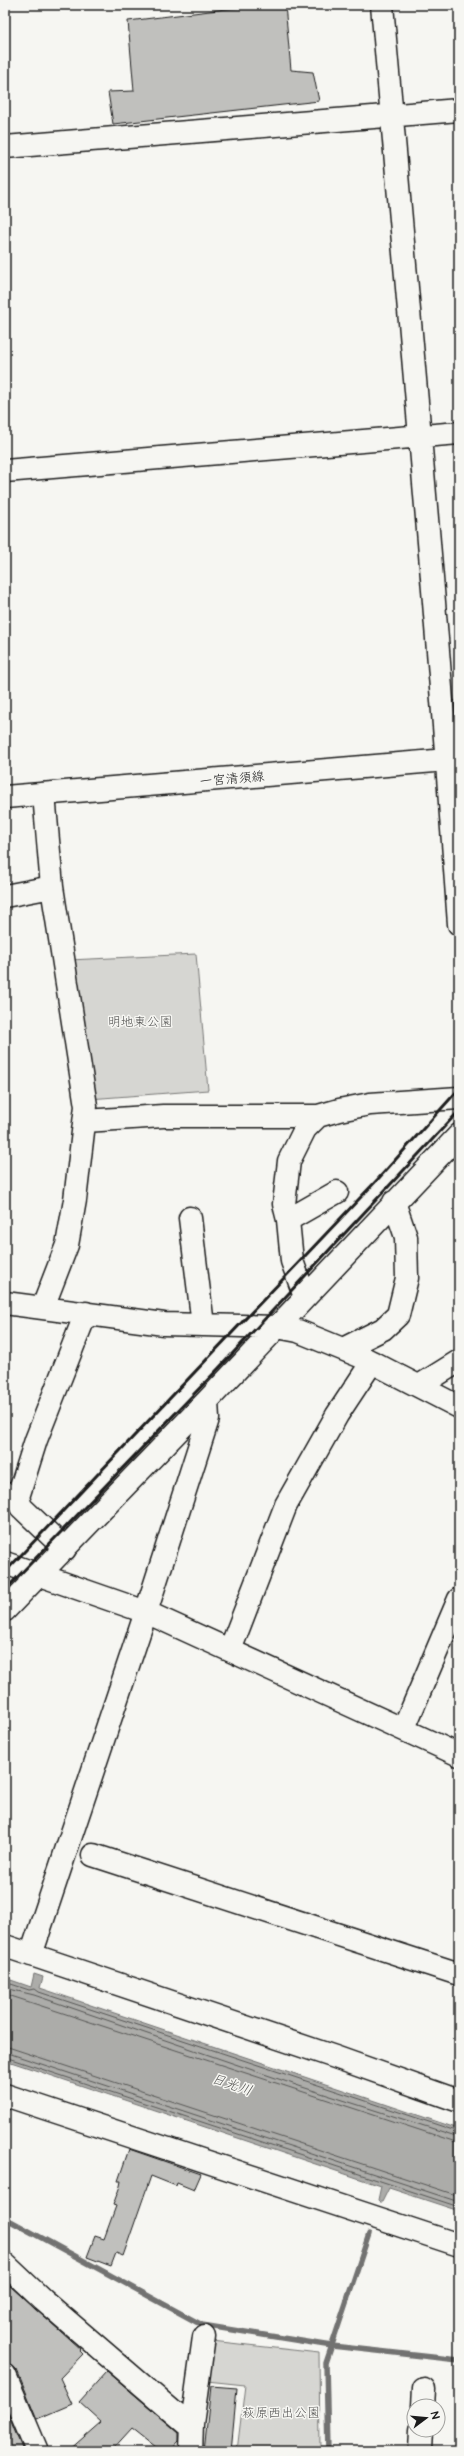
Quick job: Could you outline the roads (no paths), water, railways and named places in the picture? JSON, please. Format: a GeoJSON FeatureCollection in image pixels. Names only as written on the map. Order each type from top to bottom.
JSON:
{"type":"FeatureCollection","features":[{"type":"Feature","properties":{"kind":"street"},"geometry":{"type":"LineString","coordinates":[[382,5],[418,436],[453,760],[459,924]]}},
{"type":"Feature","properties":{"kind":"street"},"geometry":{"type":"LineString","coordinates":[[5,147],[459,110]]}},
{"type":"Feature","properties":{"kind":"street"},"geometry":{"type":"LineString","coordinates":[[5,471],[459,433]]}},
{"type":"Feature","properties":{"kind":"street","name":"一宮清須線"},"geometry":{"type":"LineString","coordinates":[[5,797],[453,760]]}},
{"type":"Feature","properties":{"kind":"street"},"geometry":{"type":"LineString","coordinates":[[43,1307],[67,1245],[75,1200],[86,1106],[52,888],[44,794]]}},
{"type":"Feature","properties":{"kind":"street"},"geometry":{"type":"LineString","coordinates":[[5,896],[52,888]]}},
{"type":"Feature","properties":{"kind":"street"},"geometry":{"type":"LineString","coordinates":[[85,1121],[163,1116],[318,1116],[370,1104],[459,1098]]}},
{"type":"Feature","properties":{"kind":"street"},"geometry":{"type":"LineString","coordinates":[[305,1298],[292,1261],[288,1220],[284,1204],[288,1161],[305,1129],[318,1116]]}},
{"type":"Feature","properties":{"kind":"street"},"geometry":{"type":"LineString","coordinates":[[5,1610],[207,1401],[459,1135]]}},
{"type":"Feature","properties":{"kind":"street"},"geometry":{"type":"LineString","coordinates":[[288,1220],[337,1192]]}},
{"type":"Feature","properties":{"kind":"street"},"geometry":{"type":"LineString","coordinates":[[343,1349],[383,1329],[398,1315],[407,1278],[406,1237],[394,1202]]}},
{"type":"Feature","properties":{"kind":"street"},"geometry":{"type":"LineString","coordinates":[[190,1218],[203,1325]]}},
{"type":"Feature","properties":{"kind":"street"},"geometry":{"type":"LineString","coordinates":[[5,1303],[164,1324],[277,1327],[298,1331],[372,1362],[459,1407]]}},
{"type":"Feature","properties":{"kind":"street"},"geometry":{"type":"LineString","coordinates":[[65,1549],[21,1507],[12,1496],[36,1440],[86,1313]]}},
{"type":"Feature","properties":{"kind":"street"},"geometry":{"type":"LineString","coordinates":[[419,1386],[459,1361]]}},
{"type":"Feature","properties":{"kind":"street"},"geometry":{"type":"LineString","coordinates":[[230,1650],[286,1505],[337,1415],[372,1362]]}},
{"type":"Feature","properties":{"kind":"street"},"geometry":{"type":"LineString","coordinates":[[31,1955],[146,1612],[208,1419],[207,1401]]}},
{"type":"Feature","properties":{"kind":"street"},"geometry":{"type":"LineString","coordinates":[[5,1563],[146,1612],[404,1728],[459,1755]]}},
{"type":"Feature","properties":{"kind":"street"},"geometry":{"type":"LineString","coordinates":[[404,1728],[459,1599]]}},
{"type":"Feature","properties":{"kind":"street"},"geometry":{"type":"LineString","coordinates":[[93,1855],[459,1974]]}},
{"type":"Feature","properties":{"kind":"street"},"geometry":{"type":"LineString","coordinates":[[5,1946],[335,2057],[459,2101]]}},
{"type":"Feature","properties":{"kind":"street"},"geometry":{"type":"LineString","coordinates":[[5,2095],[459,2245]]}},
{"type":"Feature","properties":{"kind":"street"},"geometry":{"type":"LineString","coordinates":[[5,2264],[43,2300],[192,2428]]}},
{"type":"Feature","properties":{"kind":"street"},"geometry":{"type":"LineString","coordinates":[[191,2451],[192,2428],[204,2337]]}},
{"type":"Feature","properties":{"kind":"street"},"geometry":{"type":"LineString","coordinates":[[5,2375],[37,2451]]}},
{"type":"Feature","properties":{"kind":"street"},"geometry":{"type":"LineString","coordinates":[[420,2451],[421,2438]]}},
{"type":"Feature","properties":{"kind":"water","name":"日光川"},"geometry":{"type":"Polygon","coordinates":[[[34,1974],[43,1977],[40,1988],[459,2129],[459,2211],[389,2188],[382,2202],[380,2202],[378,2200],[381,2186],[5,2060],[5,1978],[31,1987],[34,1974]]]}},
{"type":"Feature","properties":{"kind":"waterway"},"geometry":{"type":"LineString","coordinates":[[5,2218],[202,2325],[332,2346],[459,2360]]}},
{"type":"Feature","properties":{"kind":"waterway"},"geometry":{"type":"LineString","coordinates":[[328,2451],[326,2363],[369,2234]]}},
{"type":"Feature","properties":{"kind":"railway"},"geometry":{"type":"LineString","coordinates":[[5,1572],[378,1179],[459,1089]]}},
{"type":"Feature","properties":{"kind":"railway"},"geometry":{"type":"LineString","coordinates":[[5,1590],[219,1368],[459,1111]]}},
{"type":"Feature","properties":{"kind":"park label","name":"明地東公園"},"geometry":{"type":"Point","coordinates":[140,1021]}},
{"type":"Feature","properties":{"kind":"park label","name":"萩原西出公園"},"geometry":{"type":"Point","coordinates":[281,2412]}}]}
